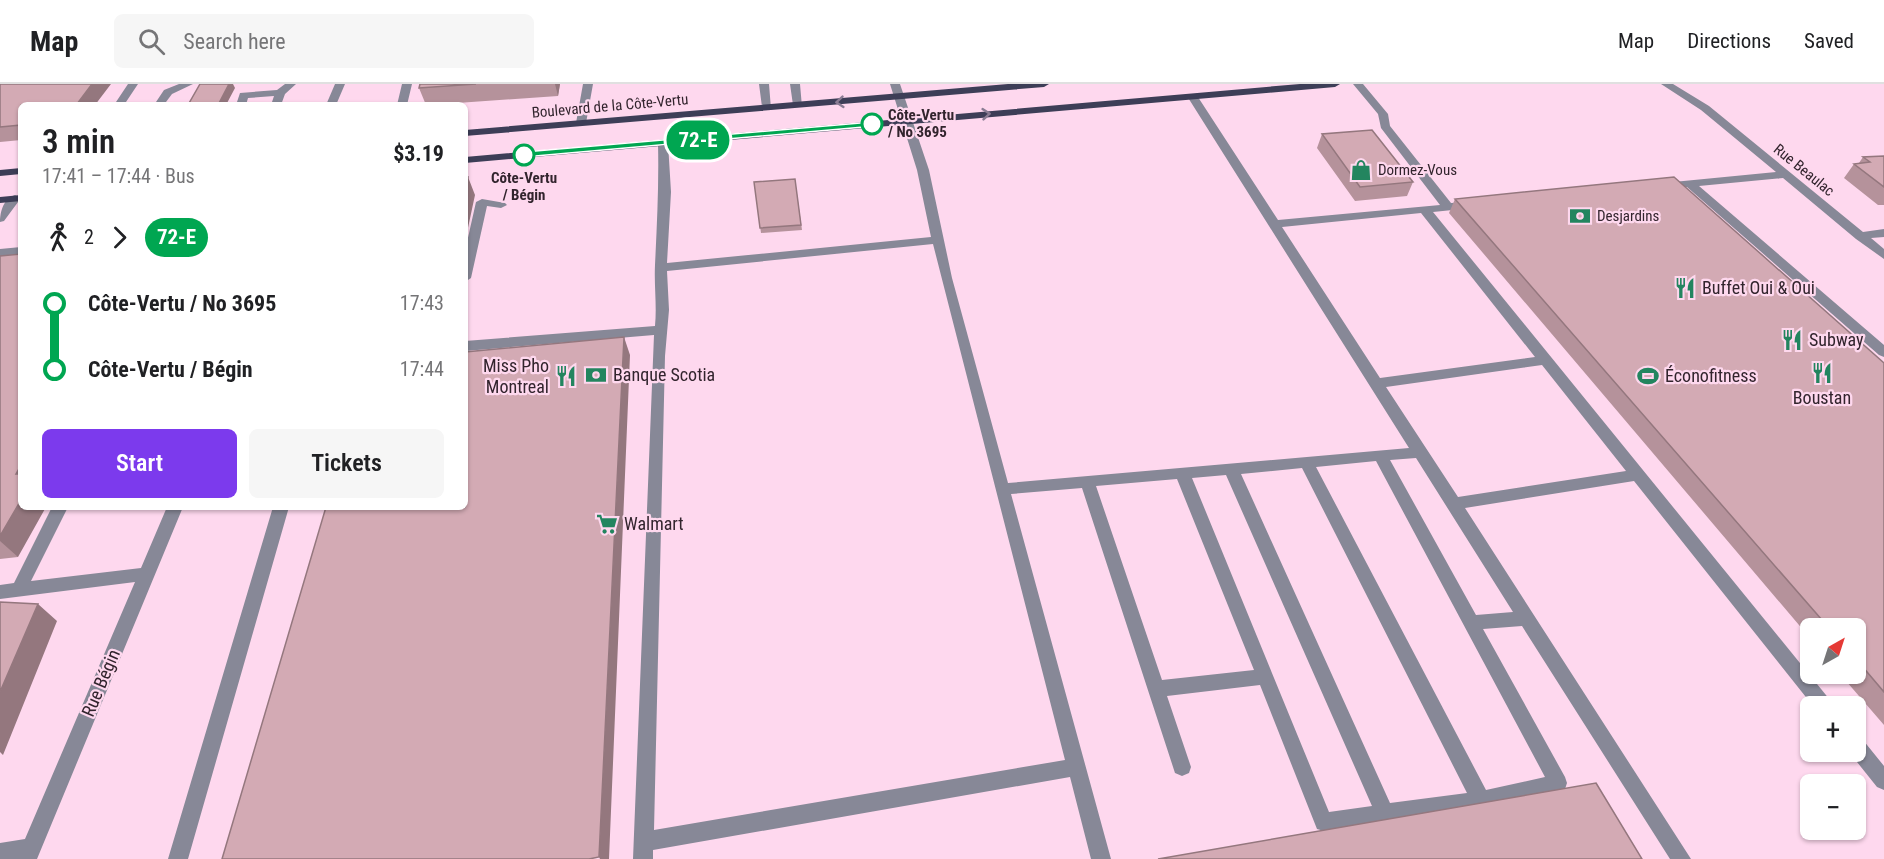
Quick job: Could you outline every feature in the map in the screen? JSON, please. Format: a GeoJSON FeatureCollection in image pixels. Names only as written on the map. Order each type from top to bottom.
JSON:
{"type":"FeatureCollection","features":[{"type":"Feature","properties":{"kind":"main road","name":"Boulevard de la Côte-Vertu"},"geometry":{"type":"LineString","coordinates":[[468,133],[1044,84]]}},
{"type":"Feature","properties":{"kind":"main road"},"geometry":{"type":"LineString","coordinates":[[468,160],[1335,84]]}},
{"type":"Feature","properties":{"kind":"main road"},"geometry":{"type":"LineString","coordinates":[[0,173],[18,171]]}},
{"type":"Feature","properties":{"kind":"main road"},"geometry":{"type":"LineString","coordinates":[[0,200],[18,198]]}},
{"type":"Feature","properties":{"kind":"street"},"geometry":{"type":"LineString","coordinates":[[121,102],[133,84]]}},
{"type":"Feature","properties":{"kind":"street"},"geometry":{"type":"LineString","coordinates":[[161,102],[168,92],[188,84]]}},
{"type":"Feature","properties":{"kind":"street"},"geometry":{"type":"LineString","coordinates":[[277,102],[280,93],[291,84]]}},
{"type":"Feature","properties":{"kind":"street"},"geometry":{"type":"LineString","coordinates":[[332,102],[340,84]]}},
{"type":"Feature","properties":{"kind":"street"},"geometry":{"type":"LineString","coordinates":[[403,102],[407,84]]}},
{"type":"Feature","properties":{"kind":"street"},"geometry":{"type":"LineString","coordinates":[[581,123],[588,84]]}},
{"type":"Feature","properties":{"kind":"street"},"geometry":{"type":"LineString","coordinates":[[764,84],[767,107]]}},
{"type":"Feature","properties":{"kind":"street"},"geometry":{"type":"LineString","coordinates":[[795,84],[798,105]]}},
{"type":"Feature","properties":{"kind":"street"},"geometry":{"type":"LineString","coordinates":[[895,84],[923,170],[936,240],[1101,859]]}},
{"type":"Feature","properties":{"kind":"street"},"geometry":{"type":"LineString","coordinates":[[1359,84],[1383,114],[1385,126],[1448,207]]}},
{"type":"Feature","properties":{"kind":"street","name":"Rue Beaulac"},"geometry":{"type":"LineString","coordinates":[[1666,84],[1705,108],[1884,255]]}},
{"type":"Feature","properties":{"kind":"street","name":"Rue Beaulac"},"geometry":{"type":"LineString","coordinates":[[1684,84],[1705,108]]}},
{"type":"Feature","properties":{"kind":"street"},"geometry":{"type":"LineString","coordinates":[[242,102],[244,95],[280,93]]}},
{"type":"Feature","properties":{"kind":"street"},"geometry":{"type":"LineString","coordinates":[[1192,96],[1681,859]]}},
{"type":"Feature","properties":{"kind":"street"},"geometry":{"type":"LineString","coordinates":[[663,143],[665,192],[661,268],[663,310],[660,330],[643,851],[1076,767]]}},
{"type":"Feature","properties":{"kind":"street"},"geometry":{"type":"LineString","coordinates":[[1653,187],[1785,174]]}},
{"type":"Feature","properties":{"kind":"street"},"geometry":{"type":"LineString","coordinates":[[1690,184],[1884,352]]}},
{"type":"Feature","properties":{"kind":"street"},"geometry":{"type":"LineString","coordinates":[[0,218],[18,198]]}},
{"type":"Feature","properties":{"kind":"street"},"geometry":{"type":"LineString","coordinates":[[468,264],[482,201],[501,205]]}},
{"type":"Feature","properties":{"kind":"street"},"geometry":{"type":"LineString","coordinates":[[1275,224],[1484,204]]}},
{"type":"Feature","properties":{"kind":"street"},"geometry":{"type":"LineString","coordinates":[[1424,209],[1816,696]]}},
{"type":"Feature","properties":{"kind":"street"},"geometry":{"type":"LineString","coordinates":[[1860,236],[1884,233]]}},
{"type":"Feature","properties":{"kind":"street"},"geometry":{"type":"LineString","coordinates":[[661,268],[936,240]]}},
{"type":"Feature","properties":{"kind":"street"},"geometry":{"type":"LineString","coordinates":[[0,253],[18,251]]}},
{"type":"Feature","properties":{"kind":"street"},"geometry":{"type":"LineString","coordinates":[[468,346],[538,338],[606,337],[660,330]]}},
{"type":"Feature","properties":{"kind":"street"},"geometry":{"type":"LineString","coordinates":[[1377,383],[1545,360]]}},
{"type":"Feature","properties":{"kind":"street"},"geometry":{"type":"LineString","coordinates":[[1002,489],[1307,464],[1421,452]]}},
{"type":"Feature","properties":{"kind":"street"},"geometry":{"type":"LineString","coordinates":[[1182,473],[1324,822],[1481,800],[1558,783],[1380,455]]}},
{"type":"Feature","properties":{"kind":"street"},"geometry":{"type":"LineString","coordinates":[[1307,464],[1481,800]]}},
{"type":"Feature","properties":{"kind":"street"},"geometry":{"type":"LineString","coordinates":[[1231,469],[1385,813]]}},
{"type":"Feature","properties":{"kind":"street"},"geometry":{"type":"LineString","coordinates":[[1454,504],[1638,475]]}},
{"type":"Feature","properties":{"kind":"street"},"geometry":{"type":"LineString","coordinates":[[1087,481],[1182,767]]}},
{"type":"Feature","properties":{"kind":"street"},"geometry":{"type":"LineString","coordinates":[[19,589],[58,510]]}},
{"type":"Feature","properties":{"kind":"street","name":"Rue Bégin"},"geometry":{"type":"LineString","coordinates":[[30,854],[174,510]]}},
{"type":"Feature","properties":{"kind":"street"},"geometry":{"type":"LineString","coordinates":[[178,859],[280,510]]}},
{"type":"Feature","properties":{"kind":"street"},"geometry":{"type":"LineString","coordinates":[[0,591],[147,574]]}},
{"type":"Feature","properties":{"kind":"street"},"geometry":{"type":"LineString","coordinates":[[1471,623],[1526,618]]}},
{"type":"Feature","properties":{"kind":"street"},"geometry":{"type":"LineString","coordinates":[[1156,689],[1265,677]]}},
{"type":"Feature","properties":{"kind":"street"},"geometry":{"type":"LineString","coordinates":[[1866,759],[1884,782]]}},
{"type":"Feature","properties":{"kind":"street"},"geometry":{"type":"LineString","coordinates":[[0,853],[30,854]]}},
{"type":"Feature","properties":{"kind":"building"},"geometry":{"type":"Polygon","coordinates":[[[0,84],[92,84],[78,102],[18,102],[18,125],[0,127],[0,84]]]}},
{"type":"Feature","properties":{"kind":"building"},"geometry":{"type":"Polygon","coordinates":[[[200,84],[229,84],[220,102],[190,102],[200,84]]]}},
{"type":"Feature","properties":{"kind":"building"},"geometry":{"type":"Polygon","coordinates":[[[420,84],[476,84],[419,88],[420,84]]]}},
{"type":"Feature","properties":{"kind":"building"},"geometry":{"type":"Polygon","coordinates":[[[1372,130],[1413,182],[1360,187],[1322,134],[1372,130]]]}},
{"type":"Feature","properties":{"kind":"building"},"geometry":{"type":"Polygon","coordinates":[[[1884,156],[1884,187],[1854,164],[1870,162],[1863,157],[1884,156]]]}},
{"type":"Feature","properties":{"kind":"building"},"geometry":{"type":"Polygon","coordinates":[[[1674,177],[1884,363],[1884,692],[1866,671],[1866,618],[1820,618],[1455,199],[1674,177]]]}},
{"type":"Feature","properties":{"kind":"building"},"geometry":{"type":"Polygon","coordinates":[[[795,179],[801,225],[760,228],[754,182],[795,179]]]}},
{"type":"Feature","properties":{"kind":"building"},"geometry":{"type":"Polygon","coordinates":[[[18,254],[18,470],[16,474],[18,474],[18,505],[0,536],[0,256],[18,254]]]}},
{"type":"Feature","properties":{"kind":"building"},"geometry":{"type":"Polygon","coordinates":[[[624,337],[599,857],[589,859],[222,859],[325,510],[468,510],[468,352],[624,337]]]}},
{"type":"Feature","properties":{"kind":"building"},"geometry":{"type":"Polygon","coordinates":[[[0,602],[38,604],[0,692],[0,602]]]}},
{"type":"Feature","properties":{"kind":"building"},"geometry":{"type":"Polygon","coordinates":[[[1596,783],[1642,859],[1158,859],[1596,783]]]}},
{"type":"Feature","properties":{"kind":"bus line","name":"72-E"},"geometry":{"type":"LineString","coordinates":[[524,155],[872,124]]}},
{"type":"Feature","properties":{"kind":"place","name":"Côte-Vertu / No 3695"},"geometry":{"type":"Point","coordinates":[872,124]}},
{"type":"Feature","properties":{"kind":"place","name":"Côte-Vertu / Bégin"},"geometry":{"type":"Point","coordinates":[524,155]}},
{"type":"Feature","properties":{"kind":"place","name":"Dormez-Vous"},"geometry":{"type":"Point","coordinates":[1361,170]}},
{"type":"Feature","properties":{"kind":"place","name":"Desjardins"},"geometry":{"type":"Point","coordinates":[1580,216]}},
{"type":"Feature","properties":{"kind":"place","name":"Buffet Oui & Oui"},"geometry":{"type":"Point","coordinates":[1685,288]}},
{"type":"Feature","properties":{"kind":"place","name":"Subway"},"geometry":{"type":"Point","coordinates":[1792,340]}},
{"type":"Feature","properties":{"kind":"place","name":"Boustan"},"geometry":{"type":"Point","coordinates":[1822,373]}},
{"type":"Feature","properties":{"kind":"place","name":"Banque Scotia"},"geometry":{"type":"Point","coordinates":[596,375]}},
{"type":"Feature","properties":{"kind":"place","name":"Miss Pho Montreal"},"geometry":{"type":"Point","coordinates":[566,376]}},
{"type":"Feature","properties":{"kind":"place","name":"Éconofitness"},"geometry":{"type":"Point","coordinates":[1648,376]}},
{"type":"Feature","properties":{"kind":"place","name":"Walmart"},"geometry":{"type":"Point","coordinates":[607,524]}}]}
